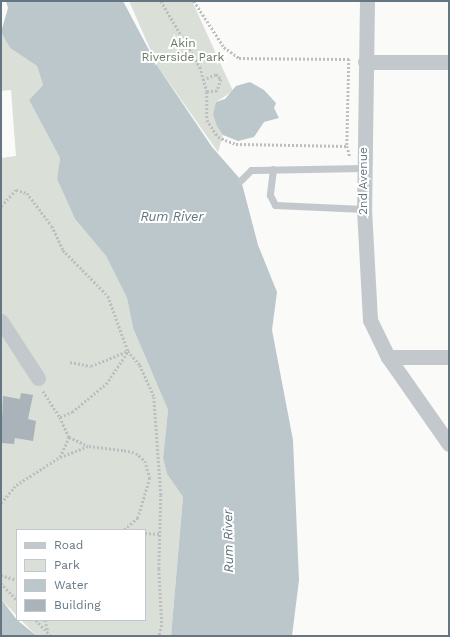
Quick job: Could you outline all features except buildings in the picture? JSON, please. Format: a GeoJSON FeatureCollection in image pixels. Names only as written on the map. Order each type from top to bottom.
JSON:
{"type":"FeatureCollection","features":[{"type":"Feature","properties":{"kind":"street","name":"2nd Avenue"},"geometry":{"type":"LineString","coordinates":[[367,1],[364,209],[370,320],[388,357],[449,444]]}},
{"type":"Feature","properties":{"kind":"street"},"geometry":{"type":"LineString","coordinates":[[365,62],[449,62]]}},
{"type":"Feature","properties":{"kind":"street"},"geometry":{"type":"LineString","coordinates":[[1,321],[38,378]]}},
{"type":"Feature","properties":{"kind":"street"},"geometry":{"type":"LineString","coordinates":[[388,357],[449,357]]}},
{"type":"Feature","properties":{"kind":"lane"},"geometry":{"type":"LineString","coordinates":[[241,180],[252,170],[364,164]]}},
{"type":"Feature","properties":{"kind":"lane"},"geometry":{"type":"LineString","coordinates":[[273,169],[270,195],[275,205],[364,209]]}},
{"type":"Feature","properties":{"kind":"path"},"geometry":{"type":"LineString","coordinates":[[161,1],[200,66],[207,92],[207,120],[224,140],[236,144],[347,146]]}},
{"type":"Feature","properties":{"kind":"path"},"geometry":{"type":"LineString","coordinates":[[194,1],[224,47],[239,58],[349,59],[347,146],[349,157],[364,164]]}},
{"type":"Feature","properties":{"kind":"path"},"geometry":{"type":"LineString","coordinates":[[203,80],[216,74],[222,79],[217,91],[207,92]]}},
{"type":"Feature","properties":{"kind":"path"},"geometry":{"type":"LineString","coordinates":[[1,206],[16,190],[27,194],[52,226],[63,250],[108,296],[128,350],[140,365],[154,397],[161,494],[159,534],[162,625],[159,636]]}},
{"type":"Feature","properties":{"kind":"path"},"geometry":{"type":"LineString","coordinates":[[70,362],[91,366],[128,350]]}},
{"type":"Feature","properties":{"kind":"path"},"geometry":{"type":"LineString","coordinates":[[60,417],[72,412],[106,384],[121,366],[128,350]]}},
{"type":"Feature","properties":{"kind":"path"},"geometry":{"type":"LineString","coordinates":[[38,378],[60,417],[69,437],[89,446],[136,453],[145,461],[150,478],[145,502],[138,518],[125,529]]}},
{"type":"Feature","properties":{"kind":"path"},"geometry":{"type":"LineString","coordinates":[[60,457],[69,437]]}},
{"type":"Feature","properties":{"kind":"path"},"geometry":{"type":"LineString","coordinates":[[1,503],[16,485],[60,457],[89,446]]}},
{"type":"Feature","properties":{"kind":"path"},"geometry":{"type":"LineString","coordinates":[[146,533],[159,534]]}},
{"type":"Feature","properties":{"kind":"path"},"geometry":{"type":"LineString","coordinates":[[1,575],[16,580]]}},
{"type":"Feature","properties":{"kind":"path"},"geometry":{"type":"LineString","coordinates":[[1,583],[16,599]]}},
{"type":"Feature","properties":{"kind":"path"},"geometry":{"type":"LineString","coordinates":[[37,621],[50,636]]}},
{"type":"Feature","properties":{"kind":"path"},"geometry":{"type":"LineString","coordinates":[[44,621],[50,636]]}},
{"type":"Feature","properties":{"kind":"green space","name":"Akin Riverside Park"},"geometry":{"type":"Polygon","coordinates":[[[129,1],[192,1],[233,91],[216,102],[213,114],[223,135],[218,152],[158,67],[129,1]]]}},
{"type":"Feature","properties":{"kind":"green space"},"geometry":{"type":"Polygon","coordinates":[[[1,32],[10,48],[37,66],[43,85],[29,100],[60,158],[57,179],[75,219],[106,256],[127,298],[133,328],[168,410],[163,458],[167,474],[183,497],[171,636],[37,636],[22,621],[146,621],[146,529],[16,529],[16,615],[1,599],[1,158],[16,156],[11,90],[1,91],[1,32]]]}},
{"type":"Feature","properties":{"kind":"water","name":"Rum River"},"geometry":{"type":"Polygon","coordinates":[[[6,1],[123,1],[158,67],[212,147],[241,180],[258,245],[277,292],[272,330],[293,440],[299,580],[292,636],[171,636],[183,497],[167,474],[163,458],[168,410],[133,328],[127,298],[106,256],[75,219],[57,179],[60,158],[29,100],[43,85],[37,66],[10,48],[1,32],[8,8],[6,1]]]}},
{"type":"Feature","properties":{"kind":"water"},"geometry":{"type":"Polygon","coordinates":[[[250,82],[264,90],[276,103],[274,108],[279,118],[264,122],[254,137],[238,141],[223,135],[217,126],[213,114],[216,102],[225,99],[236,86],[250,82]]]}},
{"type":"Feature","properties":{"kind":"water"},"geometry":{"type":"Polygon","coordinates":[[[1,599],[16,619],[16,621],[18,621],[37,636],[1,636],[1,599]]]}}]}
